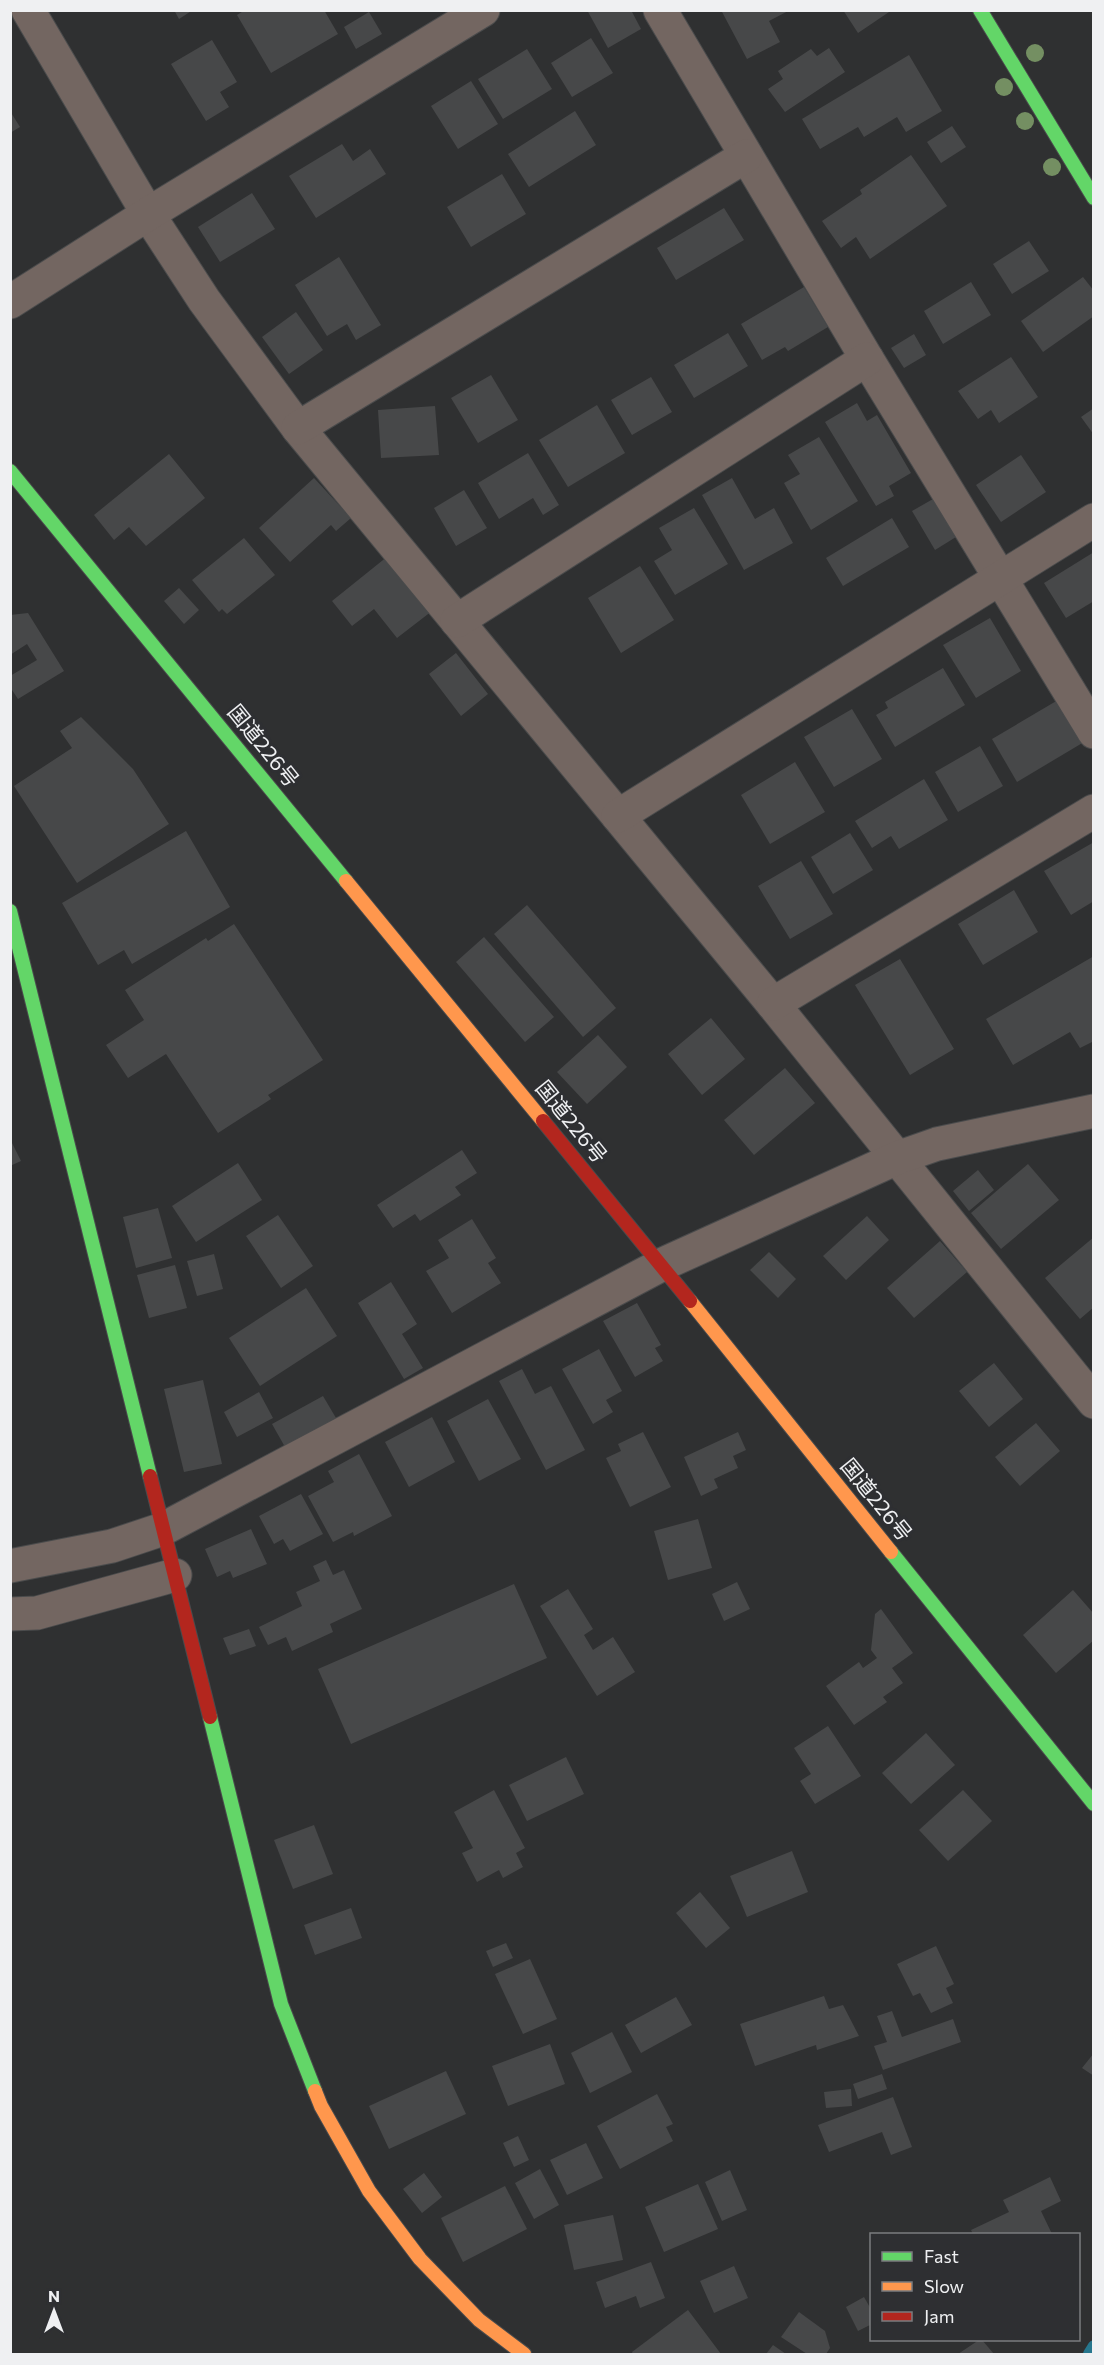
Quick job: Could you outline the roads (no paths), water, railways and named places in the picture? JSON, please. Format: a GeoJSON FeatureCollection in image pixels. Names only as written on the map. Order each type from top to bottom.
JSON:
{"type":"FeatureCollection","features":[{"type":"Feature","properties":{"kind":"main road"},"geometry":{"type":"LineString","coordinates":[[980,10],[1094,198]]}},
{"type":"Feature","properties":{"kind":"main road","name":"国道226号"},"geometry":{"type":"LineString","coordinates":[[10,471],[661,1265],[1094,1804]]}},
{"type":"Feature","properties":{"kind":"main road"},"geometry":{"type":"LineString","coordinates":[[10,911],[281,2004],[321,2106],[369,2191],[420,2259],[479,2320],[524,2355]]}},
{"type":"Feature","properties":{"kind":"street"},"geometry":{"type":"LineString","coordinates":[[28,10],[148,214],[204,300],[298,428],[773,1004],[1094,1401]]}},
{"type":"Feature","properties":{"kind":"street"},"geometry":{"type":"LineString","coordinates":[[10,302],[148,214],[483,10]]}},
{"type":"Feature","properties":{"kind":"street"},"geometry":{"type":"LineString","coordinates":[[660,10],[867,359],[1094,732]]}},
{"type":"Feature","properties":{"kind":"street"},"geometry":{"type":"LineString","coordinates":[[298,428],[746,156]]}},
{"type":"Feature","properties":{"kind":"street"},"geometry":{"type":"LineString","coordinates":[[457,621],[867,359]]}},
{"type":"Feature","properties":{"kind":"street"},"geometry":{"type":"LineString","coordinates":[[618,816],[1094,520]]}},
{"type":"Feature","properties":{"kind":"street"},"geometry":{"type":"LineString","coordinates":[[773,1004],[1094,811]]}},
{"type":"Feature","properties":{"kind":"street"},"geometry":{"type":"LineString","coordinates":[[10,1566],[112,1546],[163,1529],[661,1265],[897,1158],[937,1144],[1094,1112]]}},
{"type":"Feature","properties":{"kind":"street"},"geometry":{"type":"LineString","coordinates":[[10,1614],[37,1613],[175,1575]]}},
{"type":"Feature","properties":{"kind":"waterway"},"geometry":{"type":"LineString","coordinates":[[1089,2354],[1094,2346]]}}]}
